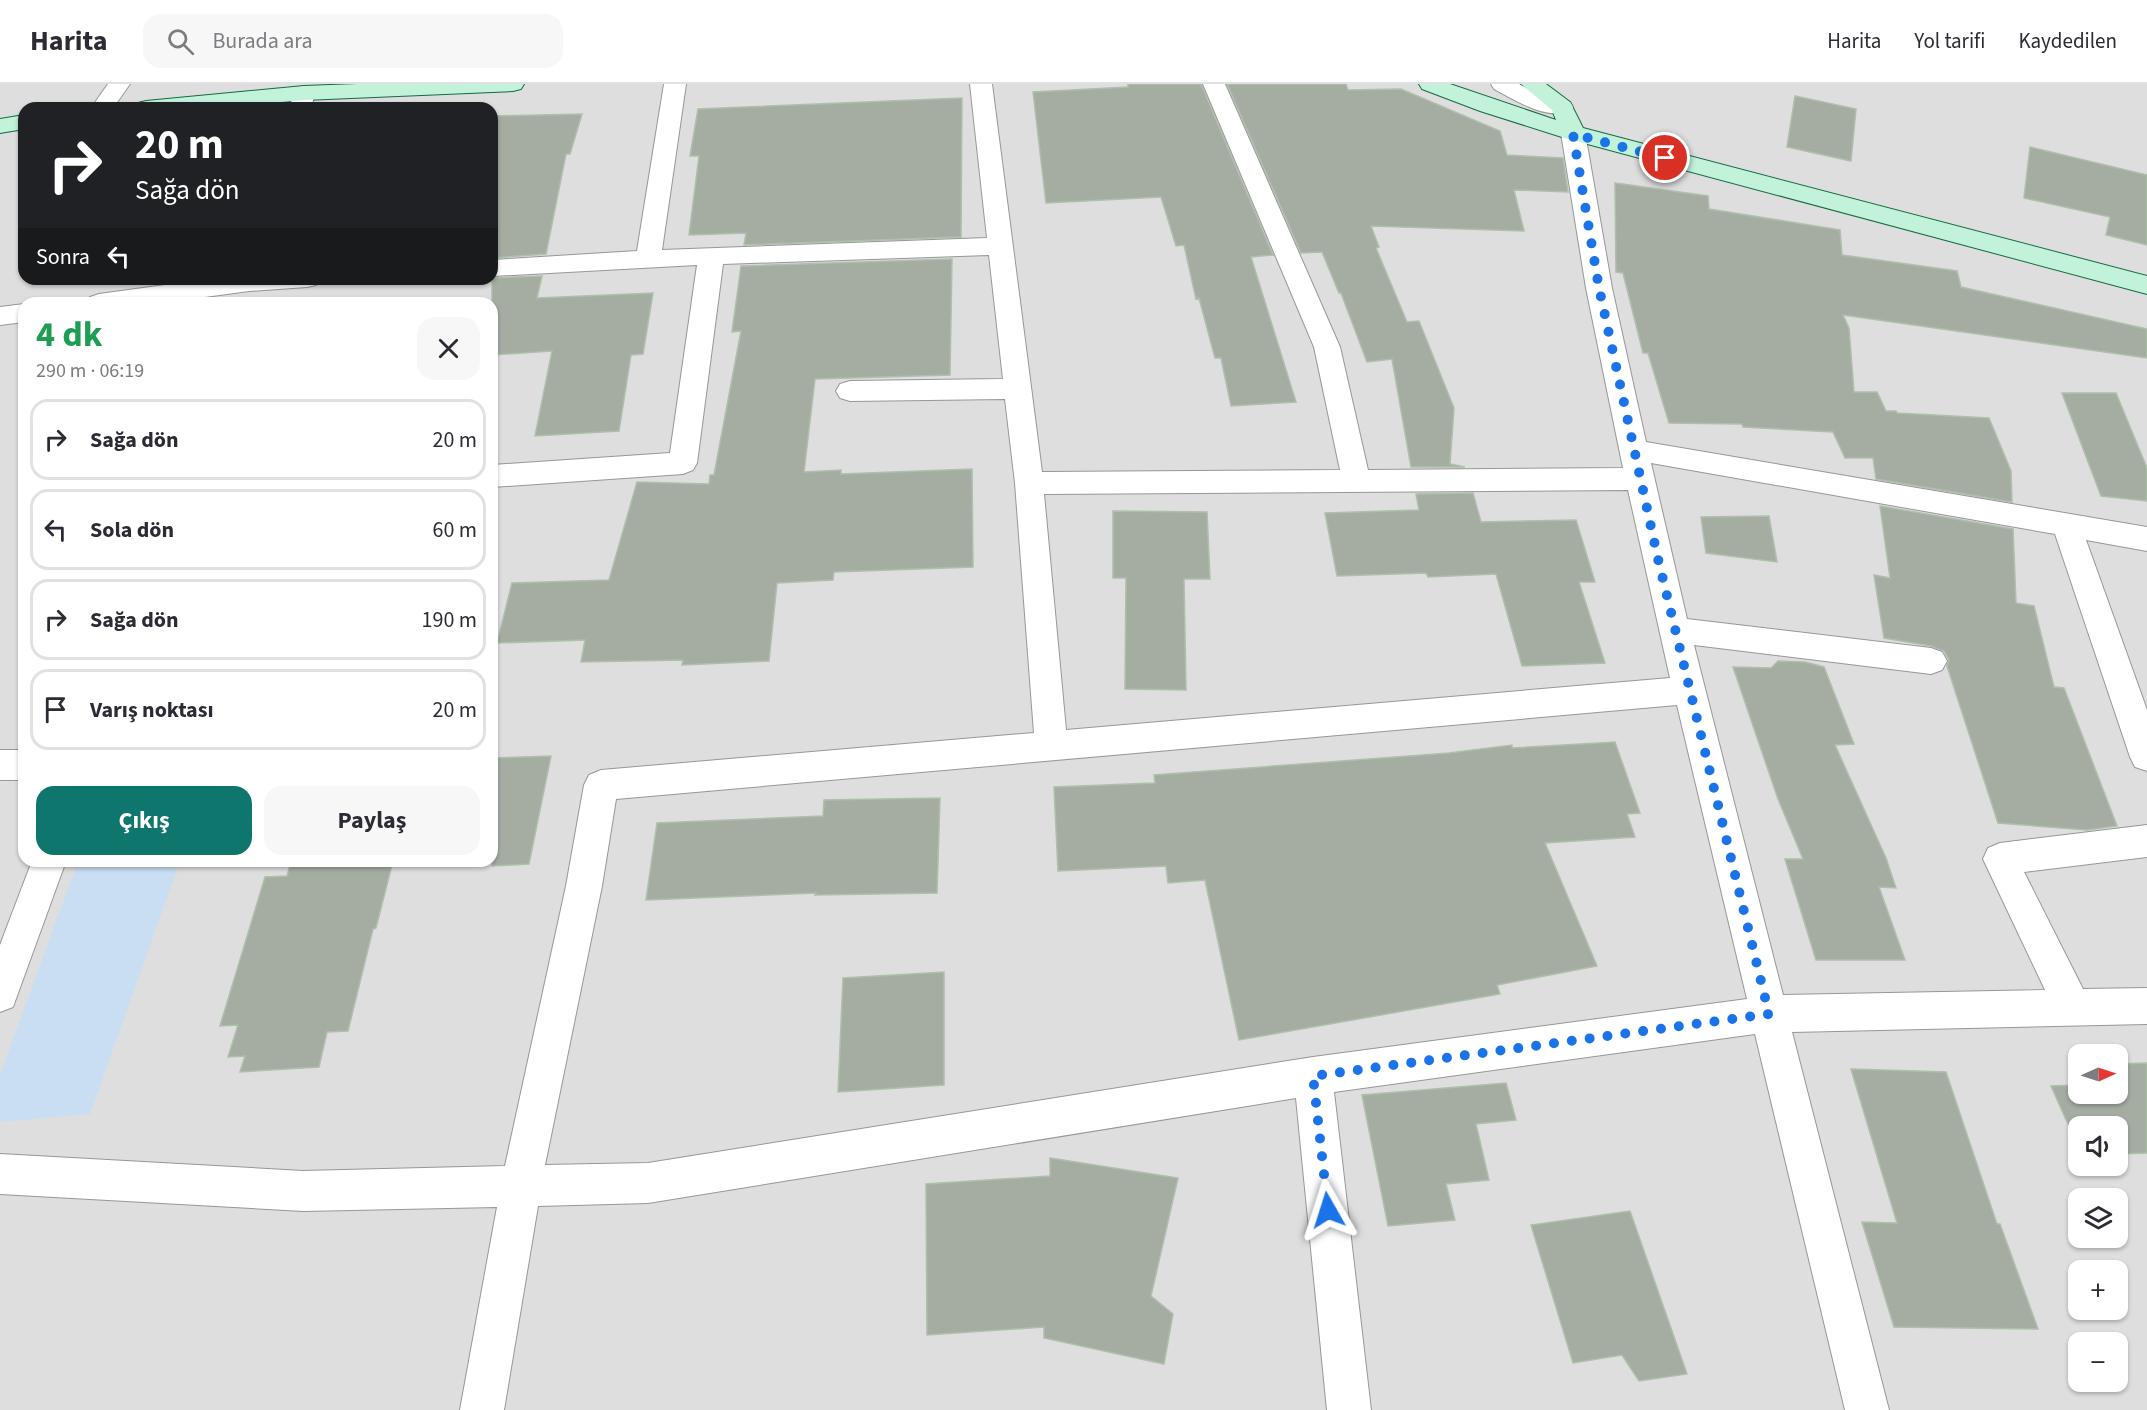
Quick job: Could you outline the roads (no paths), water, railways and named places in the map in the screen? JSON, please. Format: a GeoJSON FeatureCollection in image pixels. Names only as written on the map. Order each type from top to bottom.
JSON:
{"type":"FeatureCollection","features":[{"type":"Feature","properties":{"kind":"street"},"geometry":{"type":"LineString","coordinates":[[106,102],[119,84]]}},
{"type":"Feature","properties":{"kind":"street"},"geometry":{"type":"LineString","coordinates":[[280,102],[513,84]]}},
{"type":"Feature","properties":{"kind":"street"},"geometry":{"type":"LineString","coordinates":[[648,259],[675,84]]}},
{"type":"Feature","properties":{"kind":"street"},"geometry":{"type":"LineString","coordinates":[[981,84],[1029,483],[1051,746]]}},
{"type":"Feature","properties":{"kind":"street"},"geometry":{"type":"LineString","coordinates":[[1214,84],[1327,347],[1356,480]]}},
{"type":"Feature","properties":{"kind":"street"},"geometry":{"type":"LineString","coordinates":[[1430,84],[1488,106],[1568,120],[2147,285]]}},
{"type":"Feature","properties":{"kind":"street"},"geometry":{"type":"LineString","coordinates":[[1502,84],[1568,120]]}},
{"type":"Feature","properties":{"kind":"street"},"geometry":{"type":"LineString","coordinates":[[1532,84],[1568,120],[1599,288],[1675,630],[1867,1410]]}},
{"type":"Feature","properties":{"kind":"street"},"geometry":{"type":"LineString","coordinates":[[0,126],[18,123]]}},
{"type":"Feature","properties":{"kind":"street"},"geometry":{"type":"LineString","coordinates":[[498,268],[711,256],[1000,246]]}},
{"type":"Feature","properties":{"kind":"street"},"geometry":{"type":"LineString","coordinates":[[498,476],[683,463],[711,256]]}},
{"type":"Feature","properties":{"kind":"street"},"geometry":{"type":"LineString","coordinates":[[159,297],[268,285]]}},
{"type":"Feature","properties":{"kind":"street"},"geometry":{"type":"LineString","coordinates":[[0,316],[18,314]]}},
{"type":"Feature","properties":{"kind":"street"},"geometry":{"type":"LineString","coordinates":[[850,392],[1017,389]]}},
{"type":"Feature","properties":{"kind":"street"},"geometry":{"type":"LineString","coordinates":[[1029,483],[1356,480],[1637,465],[2066,524],[2147,539]]}},
{"type":"Feature","properties":{"kind":"street"},"geometry":{"type":"LineString","coordinates":[[2066,524],[2147,758]]}},
{"type":"Feature","properties":{"kind":"street"},"geometry":{"type":"LineString","coordinates":[[1675,630],[1930,661]]}},
{"type":"Feature","properties":{"kind":"street"},"geometry":{"type":"LineString","coordinates":[[482,1410],[521,1186],[584,886],[601,785],[1689,690]]}},
{"type":"Feature","properties":{"kind":"street"},"geometry":{"type":"LineString","coordinates":[[0,765],[18,765]]}},
{"type":"Feature","properties":{"kind":"street"},"geometry":{"type":"LineString","coordinates":[[2072,1007],[2000,859],[2147,841]]}},
{"type":"Feature","properties":{"kind":"street"},"geometry":{"type":"LineString","coordinates":[[0,994],[47,867]]}},
{"type":"Feature","properties":{"kind":"street"},"geometry":{"type":"LineString","coordinates":[[0,1174],[303,1191],[648,1184],[1313,1076],[1769,1014],[2147,1006]]}},
{"type":"Feature","properties":{"kind":"street"},"geometry":{"type":"LineString","coordinates":[[1313,1076],[1349,1410]]}}]}
